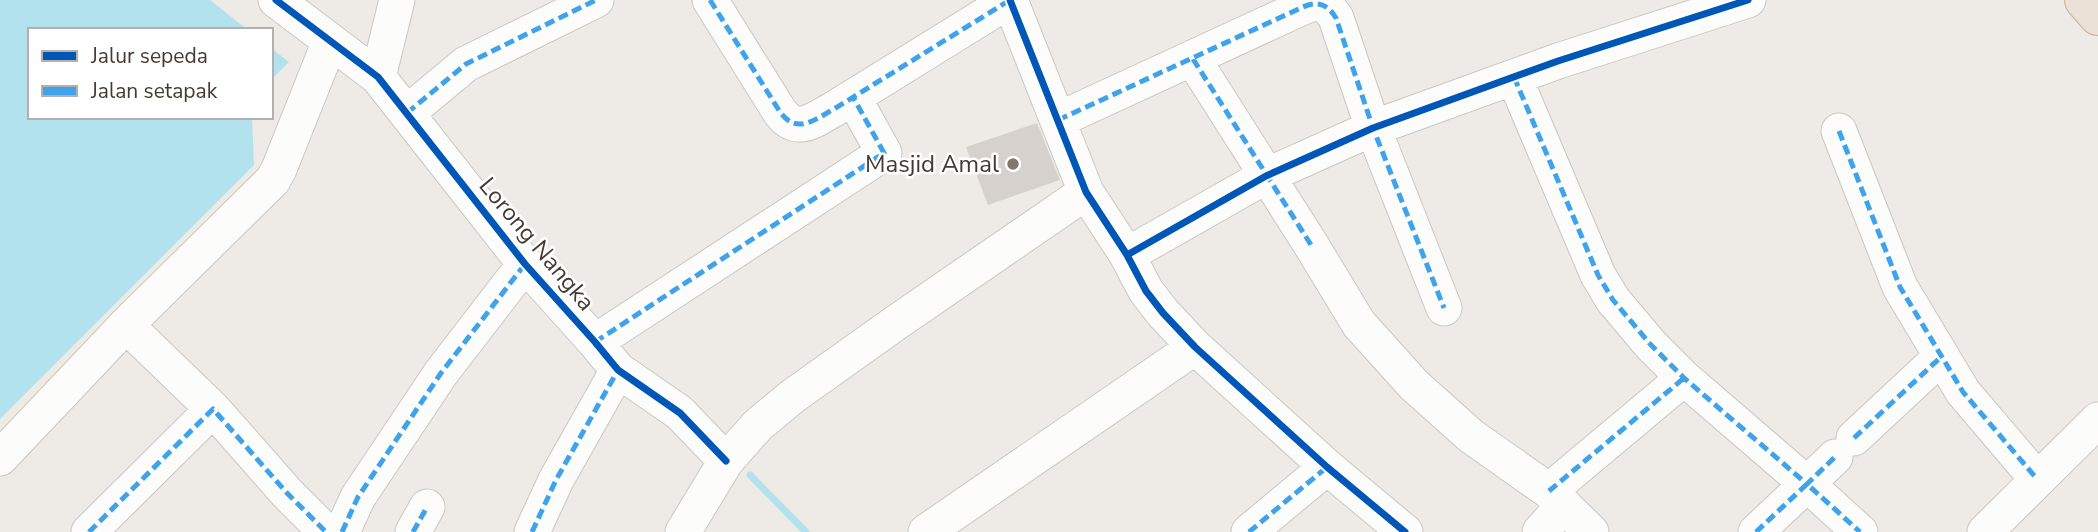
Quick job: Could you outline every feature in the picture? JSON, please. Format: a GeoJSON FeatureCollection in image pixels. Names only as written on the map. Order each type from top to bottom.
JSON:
{"type":"FeatureCollection","features":[{"type":"Feature","properties":{"kind":"highway"},"geometry":{"type":"LineString","coordinates":[[2084,0],[2098,16]]}},
{"type":"Feature","properties":{"kind":"street","name":"Lorong Nangka"},"geometry":{"type":"LineString","coordinates":[[276,0],[330,41],[381,63],[525,264],[618,370],[680,413],[726,461]]}},
{"type":"Feature","properties":{"kind":"street"},"geometry":{"type":"LineString","coordinates":[[381,63],[397,0]]}},
{"type":"Feature","properties":{"kind":"street"},"geometry":{"type":"LineString","coordinates":[[414,107],[466,64],[596,0]]}},
{"type":"Feature","properties":{"kind":"street"},"geometry":{"type":"LineString","coordinates":[[710,0],[786,120],[803,124],[853,97],[1010,0],[1086,192],[1154,302],[1195,347],[1328,467],[1405,532]]}},
{"type":"Feature","properties":{"kind":"street"},"geometry":{"type":"LineString","coordinates":[[1126,255],[1266,176],[1373,128],[1558,61],[1748,0]]}},
{"type":"Feature","properties":{"kind":"street"},"geometry":{"type":"LineString","coordinates":[[1058,120],[1310,4],[1325,5],[1336,18],[1373,128],[1444,308]]}},
{"type":"Feature","properties":{"kind":"street"},"geometry":{"type":"LineString","coordinates":[[0,458],[126,325],[273,180],[330,41]]}},
{"type":"Feature","properties":{"kind":"street"},"geometry":{"type":"LineString","coordinates":[[1193,59],[1359,324],[1414,385],[1471,436],[1556,498],[1591,532]]}},
{"type":"Feature","properties":{"kind":"street"},"geometry":{"type":"LineString","coordinates":[[1514,78],[1598,275],[1629,320],[1684,378],[1860,532]]}},
{"type":"Feature","properties":{"kind":"street"},"geometry":{"type":"LineString","coordinates":[[595,342],[884,153],[853,97]]}},
{"type":"Feature","properties":{"kind":"street"},"geometry":{"type":"LineString","coordinates":[[1839,131],[1900,287],[1964,392],[2037,479]]}},
{"type":"Feature","properties":{"kind":"street"},"geometry":{"type":"LineString","coordinates":[[683,532],[726,461],[758,425],[793,396],[1086,192]]}},
{"type":"Feature","properties":{"kind":"street"},"geometry":{"type":"LineString","coordinates":[[342,532],[358,497],[441,373],[525,264]]}},
{"type":"Feature","properties":{"kind":"street"},"geometry":{"type":"LineString","coordinates":[[126,325],[213,409],[326,532]]}},
{"type":"Feature","properties":{"kind":"street"},"geometry":{"type":"LineString","coordinates":[[926,532],[1195,347]]}},
{"type":"Feature","properties":{"kind":"street"},"geometry":{"type":"LineString","coordinates":[[1756,532],[1941,357]]}},
{"type":"Feature","properties":{"kind":"street"},"geometry":{"type":"LineString","coordinates":[[532,532],[556,480],[618,370]]}},
{"type":"Feature","properties":{"kind":"street"},"geometry":{"type":"LineString","coordinates":[[1540,532],[1556,498],[1684,378]]}},
{"type":"Feature","properties":{"kind":"street"},"geometry":{"type":"LineString","coordinates":[[89,532],[213,409]]}},
{"type":"Feature","properties":{"kind":"street"},"geometry":{"type":"LineString","coordinates":[[1985,532],[2098,420]]}},
{"type":"Feature","properties":{"kind":"street"},"geometry":{"type":"LineString","coordinates":[[1249,532],[1328,467]]}},
{"type":"Feature","properties":{"kind":"water"},"geometry":{"type":"Polygon","coordinates":[[[0,0],[210,0],[245,28],[28,28],[28,119],[252,119],[254,165],[0,419],[0,0]]]}},
{"type":"Feature","properties":{"kind":"water"},"geometry":{"type":"Polygon","coordinates":[[[273,50],[289,62],[273,78],[273,50]]]}},
{"type":"Feature","properties":{"kind":"building","name":"Masjid Amal"},"geometry":{"type":"Polygon","coordinates":[[[1037,123],[1060,180],[988,205],[966,147],[1037,123]]]}},
{"type":"Feature","properties":{"kind":"waterway"},"geometry":{"type":"LineString","coordinates":[[750,475],[806,532]]}},
{"type":"Feature","properties":{"kind":"marked path"},"geometry":{"type":"LineString","coordinates":[[407,113],[466,64],[596,0]]}},
{"type":"Feature","properties":{"kind":"marked path"},"geometry":{"type":"LineString","coordinates":[[710,0],[780,112],[786,119],[799,124],[813,121],[834,109],[1010,0]]}},
{"type":"Feature","properties":{"kind":"marked path"},"geometry":{"type":"LineString","coordinates":[[1058,120],[1303,7],[1322,5],[1336,18],[1373,128],[1444,308]]}},
{"type":"Feature","properties":{"kind":"marked path"},"geometry":{"type":"LineString","coordinates":[[1193,59],[1313,248]]}},
{"type":"Feature","properties":{"kind":"marked path"},"geometry":{"type":"LineString","coordinates":[[1514,77],[1598,275],[1613,300],[1651,345],[1684,378],[1807,484],[1835,457]]}},
{"type":"Feature","properties":{"kind":"marked path"},"geometry":{"type":"LineString","coordinates":[[595,342],[884,153],[853,97]]}},
{"type":"Feature","properties":{"kind":"marked path"},"geometry":{"type":"LineString","coordinates":[[1839,131],[1900,287],[1963,392],[2037,479]]}},
{"type":"Feature","properties":{"kind":"marked path"},"geometry":{"type":"LineString","coordinates":[[342,532],[358,497],[441,373],[525,264]]}},
{"type":"Feature","properties":{"kind":"marked path"},"geometry":{"type":"LineString","coordinates":[[1854,438],[1941,357]]}},
{"type":"Feature","properties":{"kind":"marked path"},"geometry":{"type":"LineString","coordinates":[[532,532],[556,480],[618,370]]}},
{"type":"Feature","properties":{"kind":"marked path"},"geometry":{"type":"LineString","coordinates":[[1549,491],[1684,378]]}},
{"type":"Feature","properties":{"kind":"marked path"},"geometry":{"type":"LineString","coordinates":[[89,532],[213,409],[287,493],[326,532]]}},
{"type":"Feature","properties":{"kind":"marked path"},"geometry":{"type":"LineString","coordinates":[[1249,532],[1327,467]]}},
{"type":"Feature","properties":{"kind":"marked path"},"geometry":{"type":"LineString","coordinates":[[1756,532],[1807,484],[1860,532]]}},
{"type":"Feature","properties":{"kind":"marked path"},"geometry":{"type":"LineString","coordinates":[[413,532],[427,507]]}},
{"type":"Feature","properties":{"kind":"cycle path"},"geometry":{"type":"LineString","coordinates":[[276,0],[378,77],[525,264],[618,370],[680,413],[726,461]]}},
{"type":"Feature","properties":{"kind":"cycle path"},"geometry":{"type":"LineString","coordinates":[[1010,0],[1086,192],[1127,255],[1146,291],[1195,347],[1327,467],[1405,532]]}},
{"type":"Feature","properties":{"kind":"cycle path"},"geometry":{"type":"LineString","coordinates":[[1127,255],[1266,176],[1373,128],[1558,61],[1748,0]]}},
{"type":"Feature","properties":{"kind":"place","name":"Masjid Amal"},"geometry":{"type":"Point","coordinates":[1013,164]}}]}
